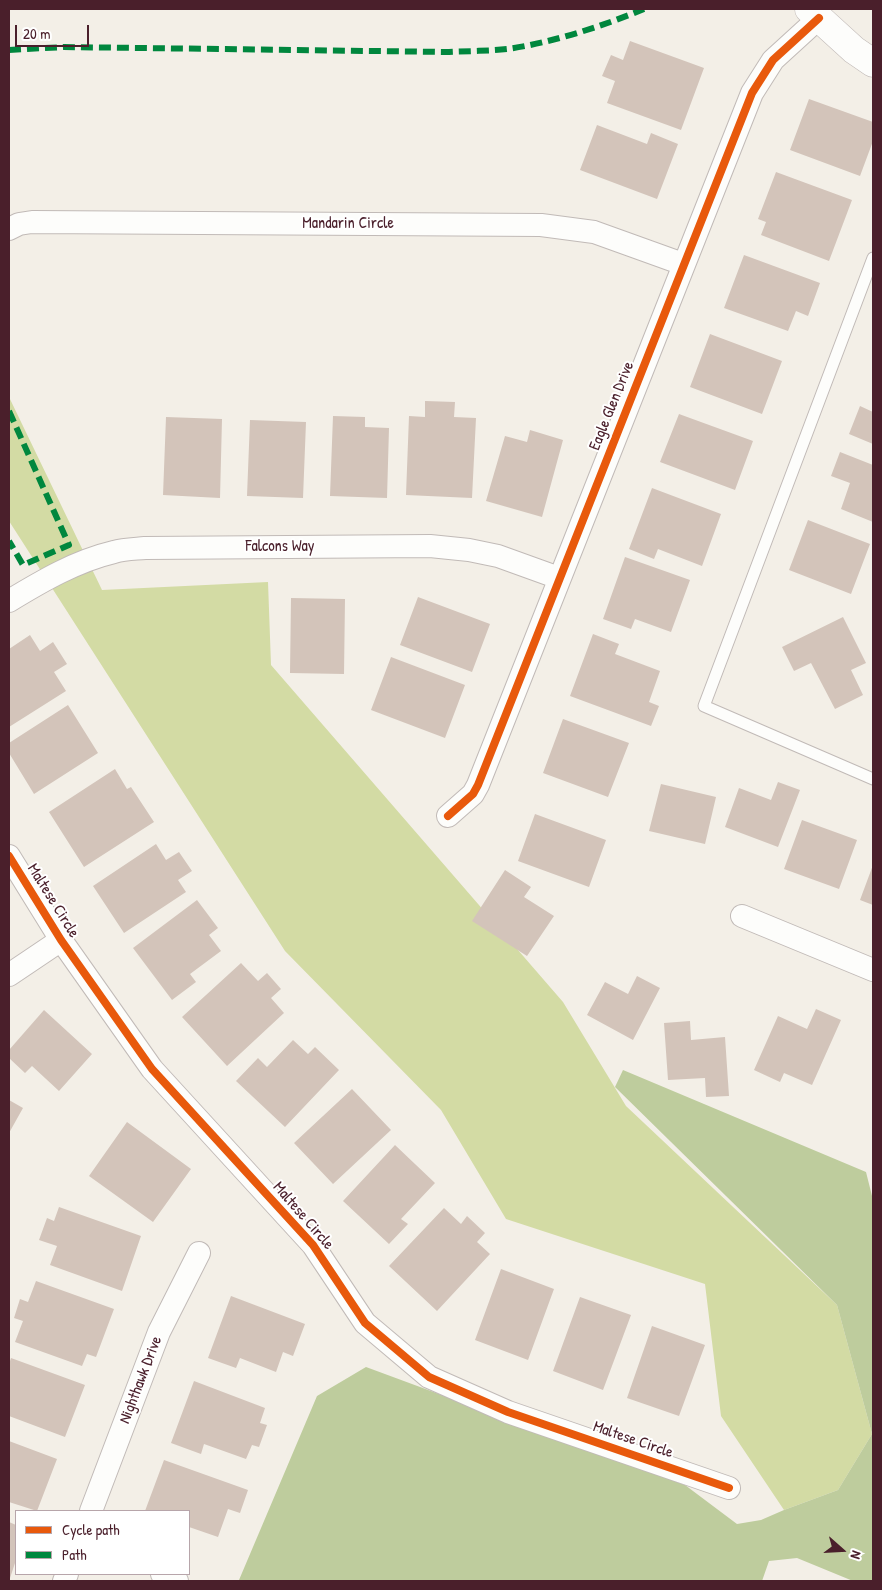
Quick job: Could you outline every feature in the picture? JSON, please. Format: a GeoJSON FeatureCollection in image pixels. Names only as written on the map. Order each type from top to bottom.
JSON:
{"type":"FeatureCollection","features":[{"type":"Feature","properties":{"kind":"street"},"geometry":{"type":"LineString","coordinates":[[815,12],[854,50],[873,63]]}},
{"type":"Feature","properties":{"kind":"street","name":"Eagle Glen Drive"},"geometry":{"type":"LineString","coordinates":[[448,816],[473,794],[478,785],[752,93],[773,60],[815,12]]}},
{"type":"Feature","properties":{"kind":"street","name":"Mandarin Circle"},"geometry":{"type":"LineString","coordinates":[[9,229],[19,224],[32,222],[541,226],[594,232],[683,264]]}},
{"type":"Feature","properties":{"kind":"street","name":"Falcons Way"},"geometry":{"type":"LineString","coordinates":[[9,601],[54,575],[84,562],[115,552],[145,548],[430,546],[469,550],[498,556],[559,578]]}},
{"type":"Feature","properties":{"kind":"street","name":"Maltese Circle"},"geometry":{"type":"LineString","coordinates":[[9,856],[61,940],[152,1069],[313,1246],[365,1323],[429,1377],[508,1412],[729,1488]]}},
{"type":"Feature","properties":{"kind":"street"},"geometry":{"type":"LineString","coordinates":[[742,916],[873,970]]}},
{"type":"Feature","properties":{"kind":"street"},"geometry":{"type":"LineString","coordinates":[[9,975],[61,940]]}},
{"type":"Feature","properties":{"kind":"street","name":"Nighthawk Drive"},"geometry":{"type":"LineString","coordinates":[[91,1510],[160,1332],[199,1253]]}},
{"type":"Feature","properties":{"kind":"street"},"geometry":{"type":"LineString","coordinates":[[164,1575],[177,1581]]}},
{"type":"Feature","properties":{"kind":"lane"},"geometry":{"type":"LineString","coordinates":[[873,258],[704,706],[873,779]]}},
{"type":"Feature","properties":{"kind":"green space"},"geometry":{"type":"Polygon","coordinates":[[[9,397],[102,590],[268,582],[271,665],[563,1002],[626,1106],[837,1305],[872,1434],[838,1490],[784,1510],[721,1416],[705,1284],[506,1219],[441,1110],[285,951],[9,521],[9,397]]]}},
{"type":"Feature","properties":{"kind":"green space"},"geometry":{"type":"Polygon","coordinates":[[[623,1070],[866,1172],[873,1200],[873,1581],[853,1581],[797,1558],[769,1561],[762,1581],[240,1581],[317,1396],[366,1367],[685,1485],[737,1524],[761,1520],[838,1490],[872,1434],[837,1305],[615,1087],[623,1070]]]}},
{"type":"Feature","properties":{"kind":"building"},"geometry":{"type":"Polygon","coordinates":[[[630,41],[704,68],[681,130],[607,103],[615,81],[602,76],[611,55],[623,60],[630,41]]]}},
{"type":"Feature","properties":{"kind":"building"},"geometry":{"type":"Polygon","coordinates":[[[809,99],[873,122],[873,141],[860,176],[790,150],[809,99]]]}},
{"type":"Feature","properties":{"kind":"building"},"geometry":{"type":"Polygon","coordinates":[[[597,125],[647,144],[651,133],[678,144],[657,199],[580,170],[597,125]]]}},
{"type":"Feature","properties":{"kind":"building"},"geometry":{"type":"Polygon","coordinates":[[[776,172],[852,200],[829,261],[761,235],[766,222],[758,219],[776,172]]]}},
{"type":"Feature","properties":{"kind":"building"},"geometry":{"type":"Polygon","coordinates":[[[744,255],[820,283],[808,316],[796,311],[788,331],[724,308],[744,255]]]}},
{"type":"Feature","properties":{"kind":"building"},"geometry":{"type":"Polygon","coordinates":[[[710,334],[782,361],[762,414],[690,387],[710,334]]]}},
{"type":"Feature","properties":{"kind":"building"},"geometry":{"type":"Polygon","coordinates":[[[425,401],[455,402],[454,417],[476,418],[472,498],[406,495],[409,416],[425,417],[425,401]]]}},
{"type":"Feature","properties":{"kind":"building"},"geometry":{"type":"Polygon","coordinates":[[[860,406],[873,412],[873,444],[849,434],[860,406]]]}},
{"type":"Feature","properties":{"kind":"building"},"geometry":{"type":"Polygon","coordinates":[[[679,414],[753,441],[735,490],[660,462],[679,414]]]}},
{"type":"Feature","properties":{"kind":"building"},"geometry":{"type":"Polygon","coordinates":[[[333,416],[365,417],[365,427],[389,428],[387,498],[330,496],[333,416]]]}},
{"type":"Feature","properties":{"kind":"building"},"geometry":{"type":"Polygon","coordinates":[[[166,417],[222,419],[220,498],[163,495],[166,417]]]}},
{"type":"Feature","properties":{"kind":"building"},"geometry":{"type":"Polygon","coordinates":[[[250,420],[306,422],[303,498],[247,496],[250,420]]]}},
{"type":"Feature","properties":{"kind":"building"},"geometry":{"type":"Polygon","coordinates":[[[530,430],[563,440],[542,517],[486,501],[505,436],[527,442],[530,430]]]}},
{"type":"Feature","properties":{"kind":"building"},"geometry":{"type":"Polygon","coordinates":[[[840,452],[873,465],[873,522],[841,509],[850,483],[831,476],[840,452]]]}},
{"type":"Feature","properties":{"kind":"building"},"geometry":{"type":"Polygon","coordinates":[[[652,488],[721,514],[702,566],[658,549],[654,559],[629,549],[652,488]]]}},
{"type":"Feature","properties":{"kind":"building"},"geometry":{"type":"Polygon","coordinates":[[[808,520],[870,544],[851,594],[789,570],[808,520]]]}},
{"type":"Feature","properties":{"kind":"building"},"geometry":{"type":"Polygon","coordinates":[[[625,557],[690,580],[671,632],[635,619],[631,629],[603,619],[625,557]]]}},
{"type":"Feature","properties":{"kind":"building"},"geometry":{"type":"Polygon","coordinates":[[[418,597],[490,624],[472,672],[400,645],[418,597]]]}},
{"type":"Feature","properties":{"kind":"building"},"geometry":{"type":"Polygon","coordinates":[[[291,598],[345,599],[344,674],[290,673],[291,598]]]}},
{"type":"Feature","properties":{"kind":"building"},"geometry":{"type":"Polygon","coordinates":[[[843,617],[866,663],[851,670],[863,695],[835,709],[811,663],[794,671],[782,647],[843,617]]]}},
{"type":"Feature","properties":{"kind":"building"},"geometry":{"type":"Polygon","coordinates":[[[593,634],[619,644],[615,654],[660,671],[649,702],[659,706],[651,726],[570,696],[593,634]]]}},
{"type":"Feature","properties":{"kind":"building"},"geometry":{"type":"Polygon","coordinates":[[[30,635],[40,651],[53,642],[67,664],[54,672],[66,691],[9,727],[9,649],[30,635]]]}},
{"type":"Feature","properties":{"kind":"building"},"geometry":{"type":"Polygon","coordinates":[[[391,657],[465,685],[445,738],[371,710],[391,657]]]}},
{"type":"Feature","properties":{"kind":"building"},"geometry":{"type":"Polygon","coordinates":[[[68,705],[98,753],[34,794],[9,753],[9,743],[68,705]]]}},
{"type":"Feature","properties":{"kind":"building"},"geometry":{"type":"Polygon","coordinates":[[[563,719],[629,743],[608,797],[543,773],[563,719]]]}},
{"type":"Feature","properties":{"kind":"building"},"geometry":{"type":"Polygon","coordinates":[[[115,769],[127,789],[131,787],[154,822],[84,867],[49,812],[115,769]]]}},
{"type":"Feature","properties":{"kind":"building"},"geometry":{"type":"Polygon","coordinates":[[[778,782],[800,790],[778,847],[725,827],[739,788],[771,800],[778,782]]]}},
{"type":"Feature","properties":{"kind":"building"},"geometry":{"type":"Polygon","coordinates":[[[661,784],[716,797],[705,844],[649,831],[661,784]]]}},
{"type":"Feature","properties":{"kind":"building"},"geometry":{"type":"Polygon","coordinates":[[[535,814],[606,840],[589,887],[518,861],[535,814]]]}},
{"type":"Feature","properties":{"kind":"building"},"geometry":{"type":"Polygon","coordinates":[[[802,820],[857,840],[839,889],[784,869],[802,820]]]}},
{"type":"Feature","properties":{"kind":"building"},"geometry":{"type":"Polygon","coordinates":[[[156,844],[166,860],[179,852],[192,871],[178,880],[186,892],[124,933],[93,886],[156,844]]]}},
{"type":"Feature","properties":{"kind":"building"},"geometry":{"type":"Polygon","coordinates":[[[873,865],[873,905],[860,900],[873,865]]]}},
{"type":"Feature","properties":{"kind":"building"},"geometry":{"type":"Polygon","coordinates":[[[505,870],[531,887],[524,897],[554,916],[527,956],[472,921],[505,870]]]}},
{"type":"Feature","properties":{"kind":"building"},"geometry":{"type":"Polygon","coordinates":[[[197,900],[218,928],[209,935],[221,951],[190,974],[196,982],[172,1000],[133,948],[197,900]]]}},
{"type":"Feature","properties":{"kind":"building"},"geometry":{"type":"Polygon","coordinates":[[[241,963],[258,981],[267,973],[281,989],[271,998],[284,1013],[227,1066],[182,1017],[241,963]]]}},
{"type":"Feature","properties":{"kind":"building"},"geometry":{"type":"Polygon","coordinates":[[[637,976],[660,988],[633,1040],[587,1015],[605,982],[628,994],[637,976]]]}},
{"type":"Feature","properties":{"kind":"building"},"geometry":{"type":"Polygon","coordinates":[[[816,1009],[841,1020],[812,1085],[784,1073],[780,1082],[754,1070],[778,1016],[807,1029],[816,1009]]]}},
{"type":"Feature","properties":{"kind":"building"},"geometry":{"type":"Polygon","coordinates":[[[44,1010],[92,1054],[59,1091],[32,1066],[25,1073],[9,1058],[9,1050],[44,1010]]]}},
{"type":"Feature","properties":{"kind":"building"},"geometry":{"type":"Polygon","coordinates":[[[690,1021],[691,1040],[725,1037],[729,1096],[706,1097],[705,1078],[668,1080],[664,1023],[690,1021]]]}},
{"type":"Feature","properties":{"kind":"building"},"geometry":{"type":"Polygon","coordinates":[[[293,1040],[308,1054],[315,1047],[339,1070],[285,1127],[236,1081],[258,1058],[267,1067],[293,1040]]]}},
{"type":"Feature","properties":{"kind":"building"},"geometry":{"type":"Polygon","coordinates":[[[352,1089],[391,1130],[333,1184],[294,1143],[352,1089]]]}},
{"type":"Feature","properties":{"kind":"building"},"geometry":{"type":"Polygon","coordinates":[[[9,1100],[23,1108],[9,1133],[9,1100]]]}},
{"type":"Feature","properties":{"kind":"building"},"geometry":{"type":"Polygon","coordinates":[[[127,1122],[191,1169],[153,1222],[89,1176],[127,1122]]]}},
{"type":"Feature","properties":{"kind":"building"},"geometry":{"type":"Polygon","coordinates":[[[395,1145],[435,1183],[401,1219],[408,1224],[389,1244],[343,1201],[395,1145]]]}},
{"type":"Feature","properties":{"kind":"building"},"geometry":{"type":"Polygon","coordinates":[[[59,1207],[141,1236],[122,1291],[50,1265],[57,1246],[39,1240],[47,1218],[54,1221],[59,1207]]]}},
{"type":"Feature","properties":{"kind":"building"},"geometry":{"type":"Polygon","coordinates":[[[444,1208],[461,1224],[467,1216],[485,1233],[477,1242],[490,1254],[437,1311],[389,1266],[444,1208]]]}},
{"type":"Feature","properties":{"kind":"building"},"geometry":{"type":"Polygon","coordinates":[[[501,1269],[554,1289],[528,1360],[475,1340],[501,1269]]]}},
{"type":"Feature","properties":{"kind":"building"},"geometry":{"type":"Polygon","coordinates":[[[36,1281],[114,1309],[96,1357],[87,1354],[82,1366],[15,1342],[23,1321],[14,1318],[20,1299],[28,1302],[36,1281]]]}},
{"type":"Feature","properties":{"kind":"building"},"geometry":{"type":"Polygon","coordinates":[[[231,1296],[305,1324],[293,1356],[283,1352],[276,1372],[240,1358],[236,1368],[208,1358],[231,1296]]]}},
{"type":"Feature","properties":{"kind":"building"},"geometry":{"type":"Polygon","coordinates":[[[580,1297],[631,1315],[603,1390],[553,1371],[580,1297]]]}},
{"type":"Feature","properties":{"kind":"building"},"geometry":{"type":"Polygon","coordinates":[[[652,1326],[705,1345],[679,1416],[627,1398],[652,1326]]]}},
{"type":"Feature","properties":{"kind":"building"},"geometry":{"type":"Polygon","coordinates":[[[11,1358],[85,1385],[65,1437],[9,1416],[9,1364],[11,1358]]]}},
{"type":"Feature","properties":{"kind":"building"},"geometry":{"type":"Polygon","coordinates":[[[194,1381],[265,1408],[260,1423],[267,1425],[259,1447],[252,1445],[246,1459],[204,1444],[201,1454],[171,1443],[194,1381]]]}},
{"type":"Feature","properties":{"kind":"building"},"geometry":{"type":"Polygon","coordinates":[[[9,1441],[57,1459],[37,1510],[9,1502],[9,1441]]]}},
{"type":"Feature","properties":{"kind":"building"},"geometry":{"type":"Polygon","coordinates":[[[164,1460],[248,1490],[240,1513],[228,1509],[218,1537],[190,1527],[190,1510],[145,1510],[164,1460]]]}},
{"type":"Feature","properties":{"kind":"building"},"geometry":{"type":"Polygon","coordinates":[[[9,1522],[15,1525],[15,1563],[9,1581],[9,1522]]]}},
{"type":"Feature","properties":{"kind":"marked path"},"geometry":{"type":"LineString","coordinates":[[9,50],[64,47],[449,52],[493,50],[524,46],[559,38],[594,28],[644,9]]}},
{"type":"Feature","properties":{"kind":"marked path"},"geometry":{"type":"LineString","coordinates":[[9,411],[69,545],[23,565],[9,541]]}},
{"type":"Feature","properties":{"kind":"cycle path"},"geometry":{"type":"LineString","coordinates":[[448,816],[473,794],[478,785],[752,93],[773,60],[819,18]]}},
{"type":"Feature","properties":{"kind":"cycle path"},"geometry":{"type":"LineString","coordinates":[[9,856],[61,940],[152,1069],[313,1245],[365,1323],[429,1377],[508,1412],[729,1488]]}}]}
